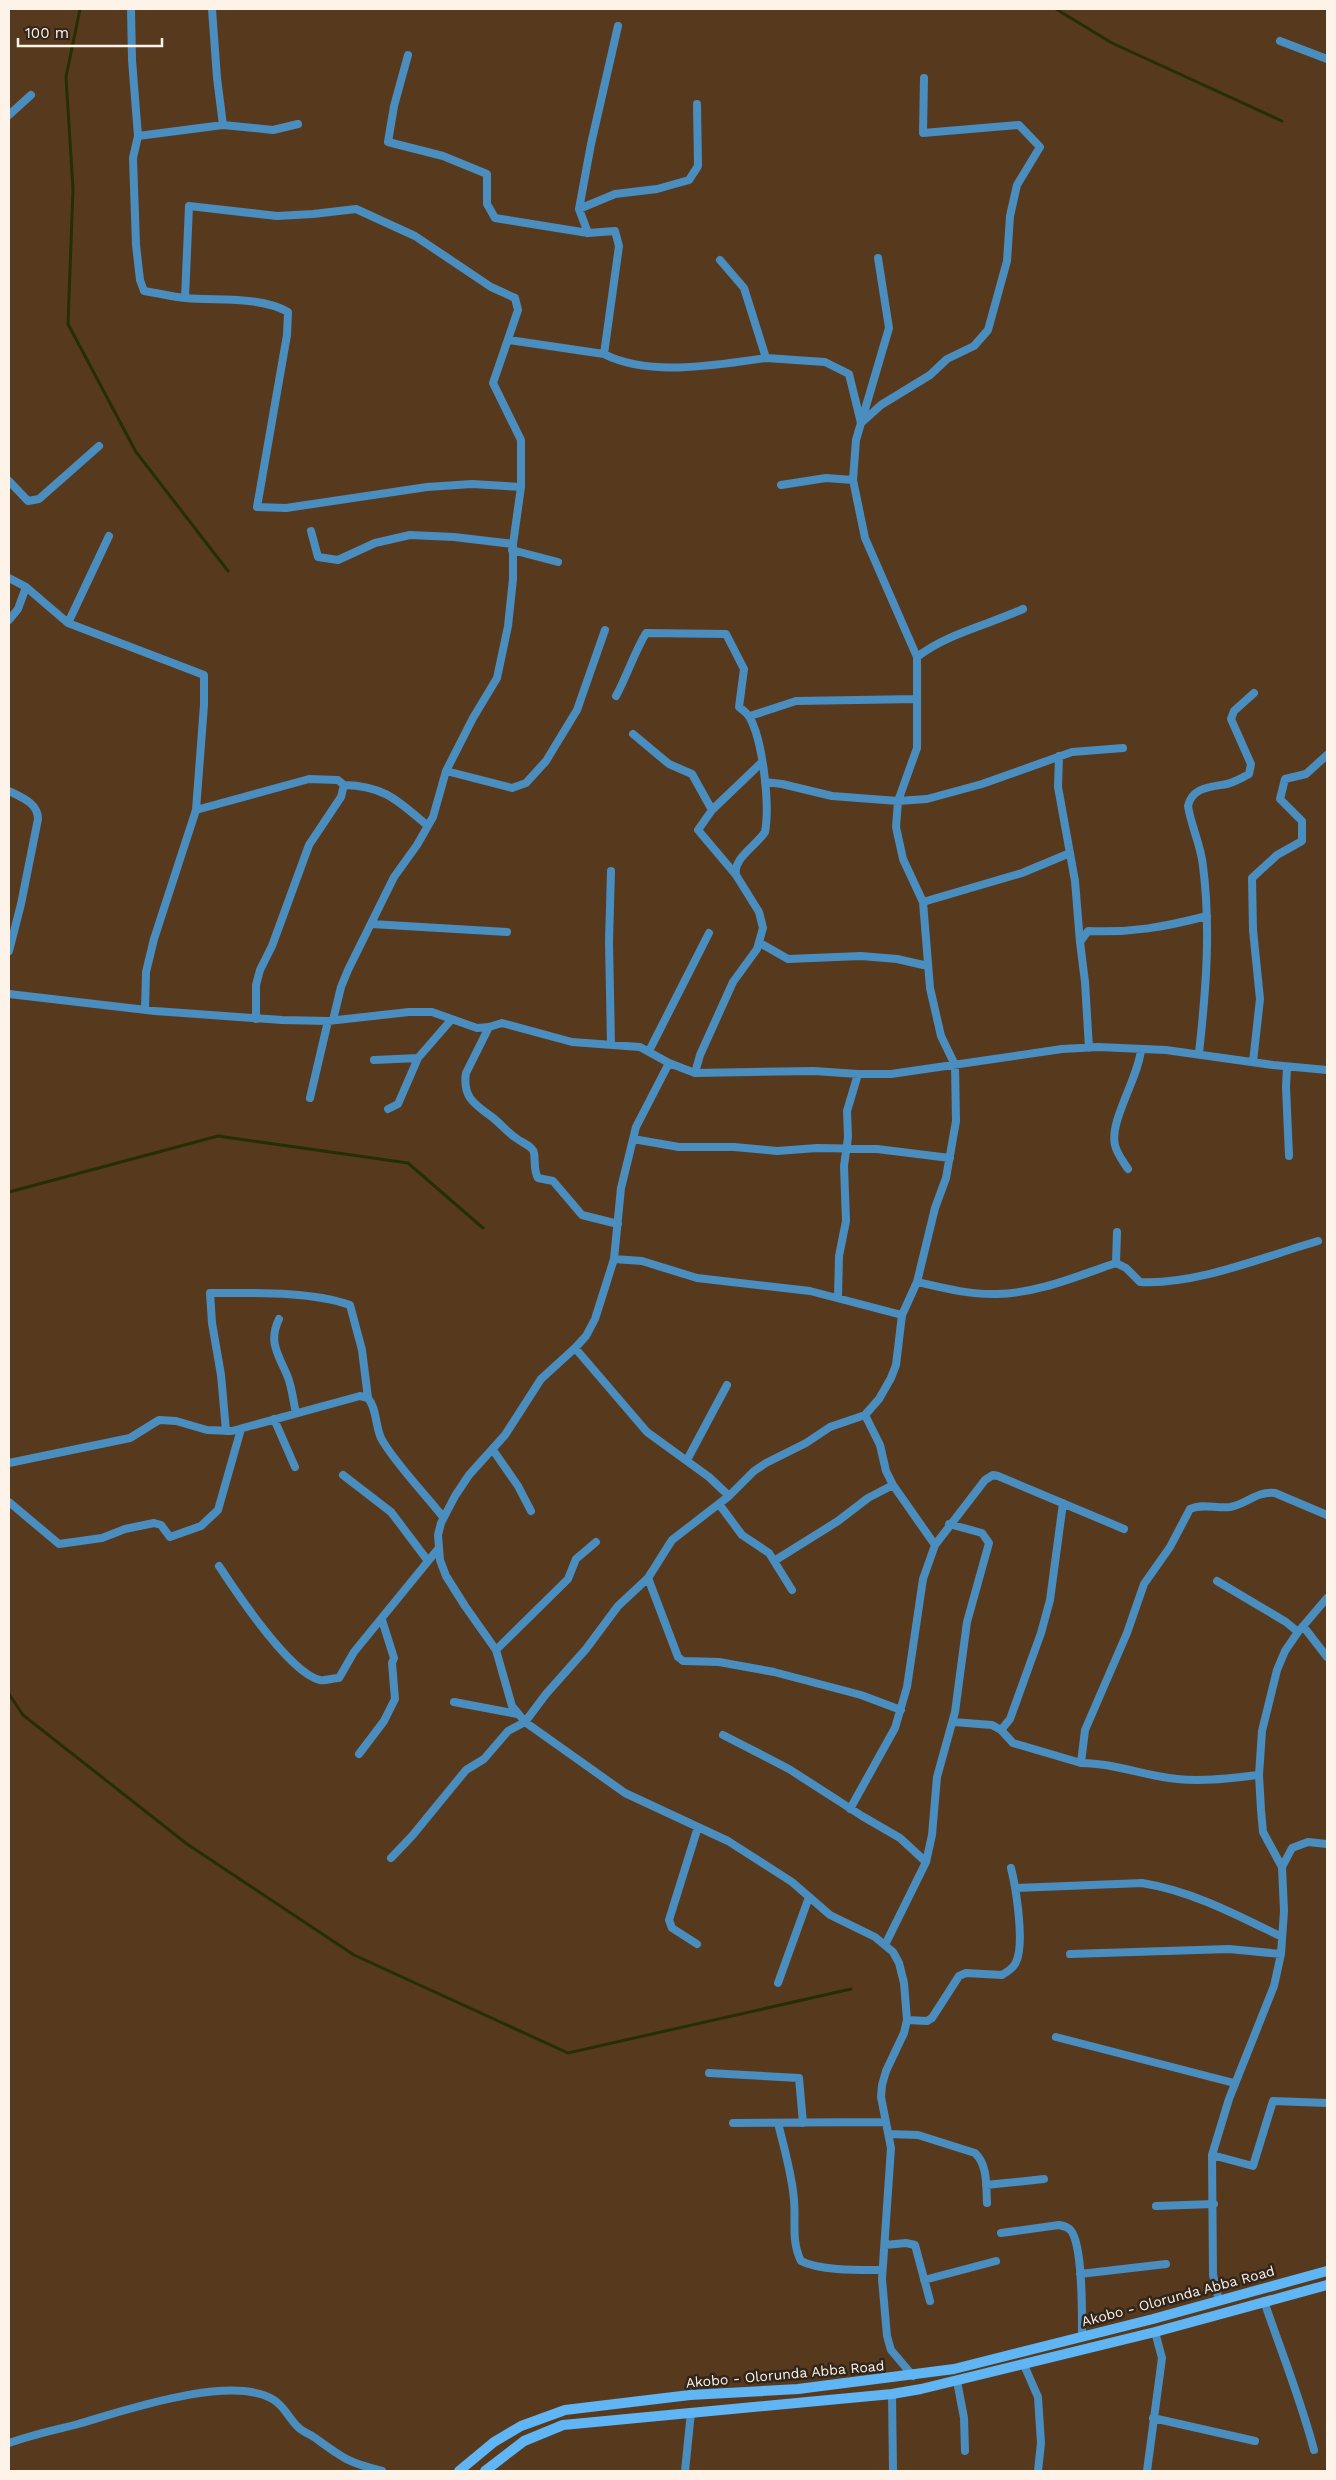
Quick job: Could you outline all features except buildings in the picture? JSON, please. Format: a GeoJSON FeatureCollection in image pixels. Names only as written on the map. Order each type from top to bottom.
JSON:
{"type":"FeatureCollection","features":[{"type":"Feature","properties":{"kind":"main road","name":"Akobo - Olorunda Abba Road"},"geometry":{"type":"LineString","coordinates":[[459,2471],[494,2442],[521,2426],[565,2410],[690,2395],[798,2389],[913,2376],[954,2369],[1082,2337],[1327,2271]]}},
{"type":"Feature","properties":{"kind":"main road","name":"Akobo - Olorunda Abba Road"},"geometry":{"type":"LineString","coordinates":[[484,2471],[524,2441],[563,2425],[892,2394],[1024,2365],[1155,2332],[1327,2285]]}},
{"type":"Feature","properties":{"kind":"street"},"geometry":{"type":"LineString","coordinates":[[131,9],[132,60],[138,136],[133,158],[140,280],[144,291],[185,298],[275,304],[288,312],[286,343],[257,507],[286,508],[427,487],[472,484],[521,487]]}},
{"type":"Feature","properties":{"kind":"street"},"geometry":{"type":"LineString","coordinates":[[212,9],[217,78],[223,125]]}},
{"type":"Feature","properties":{"kind":"street"},"geometry":{"type":"LineString","coordinates":[[588,233],[579,209],[591,144],[618,26]]}},
{"type":"Feature","properties":{"kind":"street"},"geometry":{"type":"LineString","coordinates":[[1280,41],[1327,59]]}},
{"type":"Feature","properties":{"kind":"street"},"geometry":{"type":"LineString","coordinates":[[408,55],[394,106],[388,142],[443,156],[487,174],[487,204],[495,218],[588,233],[615,231],[619,246],[604,354]]}},
{"type":"Feature","properties":{"kind":"street"},"geometry":{"type":"LineString","coordinates":[[861,423],[882,405],[930,375],[947,359],[974,346],[988,330],[1007,261],[1010,216],[1017,185],[1040,147],[1019,125],[923,133],[924,78]]}},
{"type":"Feature","properties":{"kind":"street"},"geometry":{"type":"LineString","coordinates":[[9,115],[30,95]]}},
{"type":"Feature","properties":{"kind":"street"},"geometry":{"type":"LineString","coordinates":[[579,209],[616,194],[657,189],[689,180],[698,166],[697,104]]}},
{"type":"Feature","properties":{"kind":"street"},"geometry":{"type":"LineString","coordinates":[[138,136],[223,125],[272,130],[298,124]]}},
{"type":"Feature","properties":{"kind":"street"},"geometry":{"type":"LineString","coordinates":[[185,298],[189,206],[277,216],[356,209],[415,236],[491,287],[515,298],[518,310],[493,383],[521,440],[521,487],[512,547],[513,579],[508,626],[497,678],[473,718],[446,771],[428,826],[417,845],[401,865],[341,987],[310,1098]]}},
{"type":"Feature","properties":{"kind":"street"},"geometry":{"type":"LineString","coordinates":[[391,1858],[417,1830],[466,1770],[484,1759],[508,1732],[525,1722],[546,1694],[586,1649],[618,1606],[648,1578],[672,1540],[729,1496],[754,1470],[830,1427],[865,1415],[874,1407],[891,1378],[896,1365],[902,1315],[918,1282],[935,1208],[946,1178],[957,1112],[955,1065],[940,1036],[930,988],[923,902],[903,859],[896,827],[898,801],[917,748],[916,657],[865,538],[853,480],[856,440],[889,328],[878,258]]}},
{"type":"Feature","properties":{"kind":"street"},"geometry":{"type":"LineString","coordinates":[[720,260],[744,288],[766,358]]}},
{"type":"Feature","properties":{"kind":"street"},"geometry":{"type":"LineString","coordinates":[[509,340],[604,354],[619,362],[662,367],[766,358],[825,362],[849,374],[861,423]]}},
{"type":"Feature","properties":{"kind":"street"},"geometry":{"type":"LineString","coordinates":[[9,481],[28,501],[39,499],[99,446]]}},
{"type":"Feature","properties":{"kind":"street"},"geometry":{"type":"LineString","coordinates":[[781,485],[826,478],[853,480]]}},
{"type":"Feature","properties":{"kind":"street"},"geometry":{"type":"LineString","coordinates":[[311,531],[318,557],[338,560],[375,543],[410,535],[454,537],[512,547],[558,562]]}},
{"type":"Feature","properties":{"kind":"street"},"geometry":{"type":"LineString","coordinates":[[68,623],[109,536]]}},
{"type":"Feature","properties":{"kind":"street"},"geometry":{"type":"LineString","coordinates":[[9,578],[26,587],[68,623],[204,675],[204,705],[196,810],[154,940],[146,972],[145,1010]]}},
{"type":"Feature","properties":{"kind":"street"},"geometry":{"type":"LineString","coordinates":[[9,620],[18,608],[26,587]]}},
{"type":"Feature","properties":{"kind":"street"},"geometry":{"type":"LineString","coordinates":[[916,657],[928,648],[988,621],[1023,609]]}},
{"type":"Feature","properties":{"kind":"street"},"geometry":{"type":"LineString","coordinates":[[446,771],[512,788],[526,783],[546,762],[577,710],[605,630]]}},
{"type":"Feature","properties":{"kind":"street"},"geometry":{"type":"LineString","coordinates":[[616,696],[626,678],[637,647],[646,633],[726,634],[744,670],[740,707],[750,716],[760,746],[765,782],[765,832],[737,862],[736,875]]}},
{"type":"Feature","properties":{"kind":"street"},"geometry":{"type":"LineString","coordinates":[[1199,1053],[1206,992],[1207,916],[1203,863],[1190,816],[1190,799],[1195,793],[1206,787],[1236,781],[1249,774],[1251,764],[1231,719],[1234,711],[1254,693]]}},
{"type":"Feature","properties":{"kind":"street"},"geometry":{"type":"LineString","coordinates":[[750,716],[796,702],[917,699]]}},
{"type":"Feature","properties":{"kind":"street"},"geometry":{"type":"LineString","coordinates":[[633,734],[669,764],[692,774],[712,810]]}},
{"type":"Feature","properties":{"kind":"street"},"geometry":{"type":"LineString","coordinates":[[765,782],[782,784],[832,796],[898,801],[927,800],[1072,752],[1123,748]]}},
{"type":"Feature","properties":{"kind":"street"},"geometry":{"type":"LineString","coordinates":[[1253,1062],[1260,999],[1252,930],[1252,878],[1277,855],[1302,841],[1302,821],[1280,799],[1285,779],[1306,774],[1327,755]]}},
{"type":"Feature","properties":{"kind":"street"},"geometry":{"type":"LineString","coordinates":[[1059,756],[1058,787],[1075,881],[1080,942],[1086,982],[1089,1048]]}},
{"type":"Feature","properties":{"kind":"street"},"geometry":{"type":"LineString","coordinates":[[695,1073],[700,1055],[734,982],[760,943],[763,920],[736,875],[698,830],[712,810],[761,762]]}},
{"type":"Feature","properties":{"kind":"street"},"geometry":{"type":"LineString","coordinates":[[196,810],[308,779],[338,780],[344,785],[366,786],[392,796],[428,826]]}},
{"type":"Feature","properties":{"kind":"street"},"geometry":{"type":"LineString","coordinates":[[256,1019],[256,985],[260,970],[272,946],[309,845],[341,797],[344,785]]}},
{"type":"Feature","properties":{"kind":"street"},"geometry":{"type":"LineString","coordinates":[[9,790],[32,804],[38,812],[38,819],[28,876],[9,951]]}},
{"type":"Feature","properties":{"kind":"street"},"geometry":{"type":"LineString","coordinates":[[923,902],[1022,873],[1070,853]]}},
{"type":"Feature","properties":{"kind":"street"},"geometry":{"type":"LineString","coordinates":[[611,871],[609,941],[611,1045]]}},
{"type":"Feature","properties":{"kind":"street"},"geometry":{"type":"LineString","coordinates":[[1080,942],[1088,931],[1124,933],[1166,927],[1207,916]]}},
{"type":"Feature","properties":{"kind":"street"},"geometry":{"type":"LineString","coordinates":[[371,924],[507,932]]}},
{"type":"Feature","properties":{"kind":"street"},"geometry":{"type":"LineString","coordinates":[[649,1051],[709,933]]}},
{"type":"Feature","properties":{"kind":"street"},"geometry":{"type":"LineString","coordinates":[[760,943],[788,959],[861,956],[897,959],[928,966]]}},
{"type":"Feature","properties":{"kind":"street"},"geometry":{"type":"LineString","coordinates":[[9,994],[145,1010],[256,1019],[331,1020],[409,1012],[432,1012],[477,1028],[489,1028],[502,1023],[572,1042],[640,1047],[669,1063],[695,1073],[814,1071],[858,1074],[907,1072],[1062,1049],[1089,1048],[1199,1053],[1287,1067],[1327,1070]]}},
{"type":"Feature","properties":{"kind":"street"},"geometry":{"type":"LineString","coordinates":[[388,1109],[398,1104],[418,1058],[452,1020]]}},
{"type":"Feature","properties":{"kind":"street"},"geometry":{"type":"LineString","coordinates":[[489,1028],[466,1073],[466,1085],[471,1101],[507,1132],[533,1149],[536,1154],[534,1171],[538,1178],[553,1181],[579,1213],[618,1224]]}},
{"type":"Feature","properties":{"kind":"street"},"geometry":{"type":"LineString","coordinates":[[1128,1169],[1119,1155],[1114,1138],[1139,1064],[1141,1049]]}},
{"type":"Feature","properties":{"kind":"street"},"geometry":{"type":"LineString","coordinates":[[374,1060],[418,1058]]}},
{"type":"Feature","properties":{"kind":"street"},"geometry":{"type":"LineString","coordinates":[[669,1063],[636,1127],[621,1188],[614,1259],[595,1319],[586,1336],[541,1379],[506,1435],[469,1475],[443,1517],[438,1536],[438,1549],[446,1576],[496,1650],[517,1714],[525,1722],[625,1794],[728,1841],[792,1882],[830,1915],[885,1945],[899,1963],[904,1984],[907,2020],[882,2085],[881,2097],[891,2148],[882,2270],[891,2350],[913,2376]]}},
{"type":"Feature","properties":{"kind":"street"},"geometry":{"type":"LineString","coordinates":[[1287,1067],[1289,1156]]}},
{"type":"Feature","properties":{"kind":"street"},"geometry":{"type":"LineString","coordinates":[[838,1297],[839,1256],[846,1221],[844,1166],[847,1148],[848,1102],[858,1074]]}},
{"type":"Feature","properties":{"kind":"street"},"geometry":{"type":"LineString","coordinates":[[633,1139],[678,1147],[734,1147],[777,1151],[847,1148],[878,1149],[950,1158]]}},
{"type":"Feature","properties":{"kind":"street"},"geometry":{"type":"LineString","coordinates":[[1116,1263],[1117,1232]]}},
{"type":"Feature","properties":{"kind":"street"},"geometry":{"type":"LineString","coordinates":[[918,1282],[984,1294],[1005,1294],[1069,1280],[1116,1263],[1126,1268],[1140,1282],[1161,1283],[1208,1273],[1318,1241]]}},
{"type":"Feature","properties":{"kind":"street"},"geometry":{"type":"LineString","coordinates":[[614,1259],[642,1262],[697,1278],[802,1290],[838,1297],[902,1315]]}},
{"type":"Feature","properties":{"kind":"street"},"geometry":{"type":"LineString","coordinates":[[226,1431],[210,1293],[269,1294],[338,1300],[350,1305],[362,1350],[368,1398],[372,1403],[382,1439],[443,1517]]}},
{"type":"Feature","properties":{"kind":"street"},"geometry":{"type":"LineString","coordinates":[[279,1319],[274,1336],[276,1353],[288,1376],[296,1413]]}},
{"type":"Feature","properties":{"kind":"street"},"geometry":{"type":"LineString","coordinates":[[575,1348],[647,1432],[687,1460],[729,1496]]}},
{"type":"Feature","properties":{"kind":"street"},"geometry":{"type":"LineString","coordinates":[[687,1460],[727,1385]]}},
{"type":"Feature","properties":{"kind":"street"},"geometry":{"type":"LineString","coordinates":[[9,1462],[130,1438],[160,1420],[176,1421],[207,1430],[226,1431],[241,1429],[360,1396],[368,1398]]}},
{"type":"Feature","properties":{"kind":"street"},"geometry":{"type":"LineString","coordinates":[[865,1415],[880,1445],[886,1470],[893,1486],[935,1546]]}},
{"type":"Feature","properties":{"kind":"street"},"geometry":{"type":"LineString","coordinates":[[274,1420],[295,1467]]}},
{"type":"Feature","properties":{"kind":"street"},"geometry":{"type":"LineString","coordinates":[[9,1502],[59,1544],[102,1538],[125,1529],[139,1528],[154,1523],[161,1525],[170,1537],[201,1526],[218,1510],[241,1429]]}},
{"type":"Feature","properties":{"kind":"street"},"geometry":{"type":"LineString","coordinates":[[493,1450],[518,1486],[532,1511]]}},
{"type":"Feature","properties":{"kind":"street"},"geometry":{"type":"LineString","coordinates":[[343,1474],[391,1512],[428,1561]]}},
{"type":"Feature","properties":{"kind":"street"},"geometry":{"type":"LineString","coordinates":[[850,1809],[895,1728],[907,1687],[923,1579],[935,1546],[949,1524],[984,1480],[993,1475],[1124,1529]]}},
{"type":"Feature","properties":{"kind":"street"},"geometry":{"type":"LineString","coordinates":[[774,1561],[838,1521],[868,1498],[893,1486]]}},
{"type":"Feature","properties":{"kind":"street"},"geometry":{"type":"LineString","coordinates":[[1081,1763],[1085,1730],[1127,1633],[1144,1584],[1170,1547],[1190,1509],[1199,1506],[1229,1507],[1258,1493],[1266,1492],[1275,1493],[1327,1515]]}},
{"type":"Feature","properties":{"kind":"street"},"geometry":{"type":"LineString","coordinates":[[1001,1730],[1010,1719],[1050,1600],[1063,1503]]}},
{"type":"Feature","properties":{"kind":"street"},"geometry":{"type":"LineString","coordinates":[[719,1504],[742,1535],[769,1553],[792,1590]]}},
{"type":"Feature","properties":{"kind":"street"},"geometry":{"type":"LineString","coordinates":[[885,1945],[926,1862],[932,1835],[937,1777],[953,1722],[967,1622],[989,1543],[982,1533],[949,1524]]}},
{"type":"Feature","properties":{"kind":"street"},"geometry":{"type":"LineString","coordinates":[[496,1650],[568,1578],[576,1560],[596,1542]]}},
{"type":"Feature","properties":{"kind":"street"},"geometry":{"type":"LineString","coordinates":[[219,1566],[255,1619],[298,1666],[320,1680],[339,1678],[354,1652],[438,1549]]}},
{"type":"Feature","properties":{"kind":"street"},"geometry":{"type":"LineString","coordinates":[[648,1578],[678,1657],[684,1661],[719,1662],[774,1672],[852,1693],[900,1710]]}},
{"type":"Feature","properties":{"kind":"street"},"geometry":{"type":"LineString","coordinates":[[1217,1581],[1300,1629],[1327,1657]]}},
{"type":"Feature","properties":{"kind":"street"},"geometry":{"type":"LineString","coordinates":[[1282,1867],[1263,1832],[1259,1775],[1262,1731],[1270,1694],[1285,1651],[1300,1629],[1327,1598]]}},
{"type":"Feature","properties":{"kind":"street"},"geometry":{"type":"LineString","coordinates":[[359,1754],[384,1721],[395,1699],[392,1663],[394,1658],[382,1620]]}},
{"type":"Feature","properties":{"kind":"street"},"geometry":{"type":"LineString","coordinates":[[454,1702],[517,1714]]}},
{"type":"Feature","properties":{"kind":"street"},"geometry":{"type":"LineString","coordinates":[[953,1722],[992,1725],[1001,1730],[1013,1743],[1081,1763],[1114,1766],[1177,1779],[1205,1780],[1259,1775]]}},
{"type":"Feature","properties":{"kind":"street"},"geometry":{"type":"LineString","coordinates":[[723,1735],[789,1769],[850,1809],[900,1838],[926,1862]]}},
{"type":"Feature","properties":{"kind":"street"},"geometry":{"type":"LineString","coordinates":[[697,1944],[672,1928],[669,1920],[698,1827]]}},
{"type":"Feature","properties":{"kind":"street"},"geometry":{"type":"LineString","coordinates":[[1219,2301],[1213,2275],[1214,2204],[1212,2156],[1234,2083],[1274,1986],[1281,1954],[1282,1867],[1292,1848],[1308,1842],[1327,1844]]}},
{"type":"Feature","properties":{"kind":"street"},"geometry":{"type":"LineString","coordinates":[[907,2020],[927,2021],[932,2018],[959,1976],[966,1973],[1002,1975],[1016,1964],[1019,1951],[1016,1888],[1011,1868]]}},
{"type":"Feature","properties":{"kind":"street"},"geometry":{"type":"LineString","coordinates":[[1016,1888],[1142,1883],[1162,1886],[1208,1902],[1282,1937]]}},
{"type":"Feature","properties":{"kind":"street"},"geometry":{"type":"LineString","coordinates":[[778,1983],[809,1897]]}},
{"type":"Feature","properties":{"kind":"street"},"geometry":{"type":"LineString","coordinates":[[1070,1954],[1229,1949],[1281,1954]]}},
{"type":"Feature","properties":{"kind":"street"},"geometry":{"type":"LineString","coordinates":[[1056,2037],[1234,2083]]}},
{"type":"Feature","properties":{"kind":"street"},"geometry":{"type":"LineString","coordinates":[[708,2073],[799,2078],[803,2123]]}},
{"type":"Feature","properties":{"kind":"street"},"geometry":{"type":"LineString","coordinates":[[1212,2156],[1253,2166],[1273,2101],[1327,2104]]}},
{"type":"Feature","properties":{"kind":"street"},"geometry":{"type":"LineString","coordinates":[[734,2123],[885,2122]]}},
{"type":"Feature","properties":{"kind":"street"},"geometry":{"type":"LineString","coordinates":[[778,2123],[794,2200],[794,2243],[801,2261],[817,2266],[852,2271],[882,2270]]}},
{"type":"Feature","properties":{"kind":"street"},"geometry":{"type":"LineString","coordinates":[[889,2134],[918,2135],[975,2153],[981,2158],[984,2167],[987,2203]]}},
{"type":"Feature","properties":{"kind":"street"},"geometry":{"type":"LineString","coordinates":[[986,2185],[1044,2179]]}},
{"type":"Feature","properties":{"kind":"street"},"geometry":{"type":"LineString","coordinates":[[1156,2206],[1214,2204]]}},
{"type":"Feature","properties":{"kind":"street"},"geometry":{"type":"LineString","coordinates":[[1001,2233],[1059,2225],[1067,2226],[1072,2233],[1080,2274],[1082,2337]]}},
{"type":"Feature","properties":{"kind":"street"},"geometry":{"type":"LineString","coordinates":[[885,2245],[906,2243],[915,2245],[930,2302]]}},
{"type":"Feature","properties":{"kind":"street"},"geometry":{"type":"LineString","coordinates":[[924,2280],[996,2261]]}},
{"type":"Feature","properties":{"kind":"street"},"geometry":{"type":"LineString","coordinates":[[1080,2274],[1166,2264]]}},
{"type":"Feature","properties":{"kind":"street"},"geometry":{"type":"LineString","coordinates":[[1264,2302],[1279,2348],[1301,2403],[1314,2450]]}},
{"type":"Feature","properties":{"kind":"street"},"geometry":{"type":"LineString","coordinates":[[1147,2471],[1162,2358],[1155,2332]]}},
{"type":"Feature","properties":{"kind":"street"},"geometry":{"type":"LineString","coordinates":[[1024,2365],[1038,2397],[1041,2443],[1038,2471]]}},
{"type":"Feature","properties":{"kind":"street"},"geometry":{"type":"LineString","coordinates":[[957,2380],[964,2418],[965,2450]]}},
{"type":"Feature","properties":{"kind":"street"},"geometry":{"type":"LineString","coordinates":[[9,2443],[173,2396],[218,2391],[248,2392],[265,2395],[274,2400],[301,2430],[318,2440],[334,2454],[358,2465],[382,2471]]}},
{"type":"Feature","properties":{"kind":"street"},"geometry":{"type":"LineString","coordinates":[[892,2394],[893,2471]]}},
{"type":"Feature","properties":{"kind":"street"},"geometry":{"type":"LineString","coordinates":[[685,2471],[691,2412]]}},
{"type":"Feature","properties":{"kind":"street"},"geometry":{"type":"LineString","coordinates":[[1153,2418],[1255,2441]]}},
{"type":"Feature","properties":{"kind":"waterway"},"geometry":{"type":"LineString","coordinates":[[80,9],[66,77],[73,189],[68,324],[136,452],[228,571]]}},
{"type":"Feature","properties":{"kind":"waterway"},"geometry":{"type":"LineString","coordinates":[[1056,9],[1112,43],[1282,121]]}},
{"type":"Feature","properties":{"kind":"waterway"},"geometry":{"type":"LineString","coordinates":[[9,1192],[218,1136],[408,1163],[483,1228]]}},
{"type":"Feature","properties":{"kind":"waterway"},"geometry":{"type":"LineString","coordinates":[[9,1694],[23,1715],[187,1844],[354,1955],[568,2053],[851,1989]]}}]}
